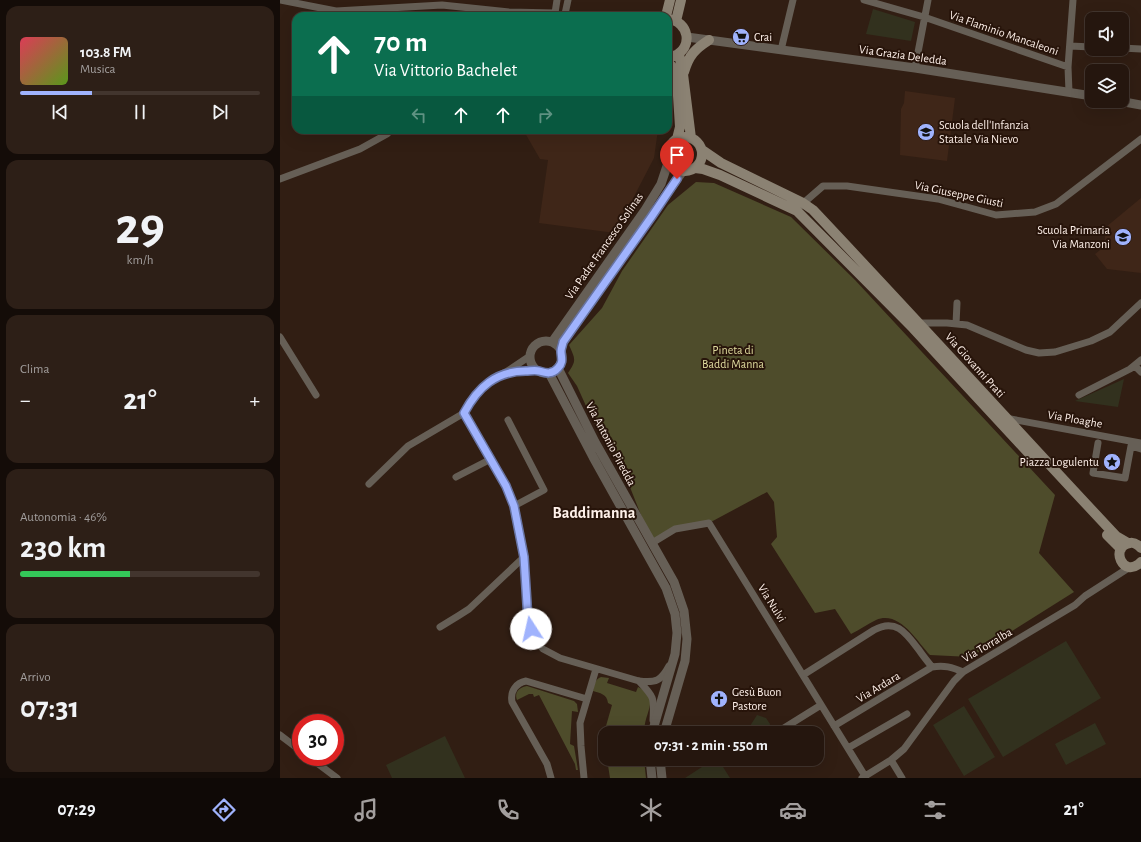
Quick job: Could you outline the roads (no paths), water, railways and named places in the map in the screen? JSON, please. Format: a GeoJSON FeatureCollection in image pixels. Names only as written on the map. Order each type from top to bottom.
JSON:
{"type":"FeatureCollection","features":[{"type":"Feature","properties":{"kind":"main road"},"geometry":{"type":"LineString","coordinates":[[667,12],[670,0]]}},
{"type":"Feature","properties":{"kind":"main road"},"geometry":{"type":"LineString","coordinates":[[682,0],[672,20],[684,27],[684,74],[692,138]]}},
{"type":"Feature","properties":{"kind":"main road"},"geometry":{"type":"LineString","coordinates":[[684,74],[691,54],[710,40]]}},
{"type":"Feature","properties":{"kind":"main road"},"geometry":{"type":"LineString","coordinates":[[672,54],[684,46]]}},
{"type":"Feature","properties":{"kind":"main road"},"geometry":{"type":"LineString","coordinates":[[672,67],[677,80],[680,127],[677,139]]}},
{"type":"Feature","properties":{"kind":"main road"},"geometry":{"type":"LineString","coordinates":[[686,137],[692,138],[700,145],[702,150],[702,158],[695,168],[683,171],[674,167],[669,160],[668,151],[673,142],[677,139],[686,137]]}},
{"type":"Feature","properties":{"kind":"main road","name":"Via Giovanni Prati"},"geometry":{"type":"LineString","coordinates":[[702,150],[721,163],[803,203],[813,210],[920,323],[1005,418],[1116,536],[1127,545]]}},
{"type":"Feature","properties":{"kind":"main road","name":"Via Giovanni Prati"},"geometry":{"type":"LineString","coordinates":[[695,168],[720,175],[797,211],[913,328],[996,419],[1127,545]]}},
{"type":"Feature","properties":{"kind":"main road"},"geometry":{"type":"LineString","coordinates":[[1134,566],[1120,558],[1127,545],[1135,544],[1141,548]]}},
{"type":"Feature","properties":{"kind":"street"},"geometry":{"type":"LineString","coordinates":[[280,0],[336,11],[441,3],[495,12]]}},
{"type":"Feature","properties":{"kind":"street"},"geometry":{"type":"LineString","coordinates":[[554,12],[557,0]]}},
{"type":"Feature","properties":{"kind":"street"},"geometry":{"type":"LineString","coordinates":[[565,12],[568,0]]}},
{"type":"Feature","properties":{"kind":"street"},"geometry":{"type":"LineString","coordinates":[[781,50],[793,0]]}},
{"type":"Feature","properties":{"kind":"street","name":"Via Flaminio Mancaleoni"},"geometry":{"type":"LineString","coordinates":[[864,0],[924,17],[1068,67]]}},
{"type":"Feature","properties":{"kind":"street"},"geometry":{"type":"LineString","coordinates":[[915,68],[928,0]]}},
{"type":"Feature","properties":{"kind":"street"},"geometry":{"type":"LineString","coordinates":[[1069,92],[1068,67],[1073,0]]}},
{"type":"Feature","properties":{"kind":"street","name":"Via Grazia Deledda"},"geometry":{"type":"LineString","coordinates":[[684,46],[710,40],[915,68],[1085,95]]}},
{"type":"Feature","properties":{"kind":"street"},"geometry":{"type":"LineString","coordinates":[[1070,46],[1085,47]]}},
{"type":"Feature","properties":{"kind":"street"},"geometry":{"type":"LineString","coordinates":[[1129,48],[1141,49]]}},
{"type":"Feature","properties":{"kind":"street"},"geometry":{"type":"LineString","coordinates":[[1129,103],[1141,105]]}},
{"type":"Feature","properties":{"kind":"street"},"geometry":{"type":"LineString","coordinates":[[280,179],[360,149],[387,134]]}},
{"type":"Feature","properties":{"kind":"street","name":"Via Giuseppe Giusti"},"geometry":{"type":"LineString","coordinates":[[803,203],[823,186],[847,186],[938,199],[996,215],[1035,212],[1056,204],[1141,139]]}},
{"type":"Feature","properties":{"kind":"street","name":"Via Padre Francesco Solinas"},"geometry":{"type":"LineString","coordinates":[[552,342],[645,210],[661,184],[669,160]]}},
{"type":"Feature","properties":{"kind":"street","name":"Via Padre Francesco Solinas"},"geometry":{"type":"LineString","coordinates":[[561,351],[563,342],[683,171]]}},
{"type":"Feature","properties":{"kind":"street"},"geometry":{"type":"LineString","coordinates":[[797,211],[803,203]]}},
{"type":"Feature","properties":{"kind":"street"},"geometry":{"type":"LineString","coordinates":[[956,324],[957,303]]}},
{"type":"Feature","properties":{"kind":"street"},"geometry":{"type":"LineString","coordinates":[[920,323],[967,325],[1026,350],[1039,353],[1055,352],[1091,341],[1110,332],[1141,303]]}},
{"type":"Feature","properties":{"kind":"street"},"geometry":{"type":"LineString","coordinates":[[280,337],[316,395]]}},
{"type":"Feature","properties":{"kind":"street"},"geometry":{"type":"LineString","coordinates":[[506,372],[538,371],[549,373],[558,368],[562,360],[561,351],[559,347],[552,342],[547,341],[537,343],[534,346],[530,356],[532,365],[538,371]]}},
{"type":"Feature","properties":{"kind":"street"},"geometry":{"type":"LineString","coordinates":[[369,484],[414,441],[464,413],[470,401],[482,387],[530,356]]}},
{"type":"Feature","properties":{"kind":"street"},"geometry":{"type":"LineString","coordinates":[[1079,395],[1130,369],[1141,360]]}},
{"type":"Feature","properties":{"kind":"street"},"geometry":{"type":"LineString","coordinates":[[1135,366],[1141,372]]}},
{"type":"Feature","properties":{"kind":"street","name":"Via Antonio Piredda"},"geometry":{"type":"LineString","coordinates":[[558,368],[595,442],[674,582],[684,611],[687,639],[685,661],[666,726]]}},
{"type":"Feature","properties":{"kind":"street","name":"Via Antonio Piredda"},"geometry":{"type":"LineString","coordinates":[[549,373],[593,457],[666,588],[674,614],[677,633],[675,654],[655,726]]}},
{"type":"Feature","properties":{"kind":"street"},"geometry":{"type":"LineString","coordinates":[[464,413],[506,486],[514,506],[524,557],[528,620],[533,638],[543,649],[560,658],[639,681],[651,682],[660,679],[675,654]]}},
{"type":"Feature","properties":{"kind":"street","name":"Via Ploaghe"},"geometry":{"type":"LineString","coordinates":[[1005,418],[1141,443]]}},
{"type":"Feature","properties":{"kind":"street"},"geometry":{"type":"LineString","coordinates":[[508,420],[544,490],[514,506]]}},
{"type":"Feature","properties":{"kind":"street"},"geometry":{"type":"LineString","coordinates":[[1098,442],[1093,473],[1125,478],[1131,446],[1141,449]]}},
{"type":"Feature","properties":{"kind":"street"},"geometry":{"type":"LineString","coordinates":[[456,477],[491,459]]}},
{"type":"Feature","properties":{"kind":"street","name":"Via Nulvi"},"geometry":{"type":"LineString","coordinates":[[652,543],[675,529],[709,523],[848,748],[864,777]]}},
{"type":"Feature","properties":{"kind":"street"},"geometry":{"type":"LineString","coordinates":[[1127,545],[1141,538]]}},
{"type":"Feature","properties":{"kind":"street"},"geometry":{"type":"LineString","coordinates":[[440,627],[469,609],[524,557]]}},
{"type":"Feature","properties":{"kind":"street","name":"Via Torralba"},"geometry":{"type":"LineString","coordinates":[[864,777],[891,760],[904,748],[954,681],[963,672],[1075,605],[1085,596],[1117,575],[1134,566]]}},
{"type":"Feature","properties":{"kind":"street"},"geometry":{"type":"LineString","coordinates":[[803,675],[881,626],[900,628],[908,635],[932,668],[940,666],[952,667],[963,672]]}},
{"type":"Feature","properties":{"kind":"street","name":"Via Ardara"},"geometry":{"type":"LineString","coordinates":[[834,726],[932,668]]}},
{"type":"Feature","properties":{"kind":"street"},"geometry":{"type":"LineString","coordinates":[[584,778],[580,746],[580,723],[596,669]]}},
{"type":"Feature","properties":{"kind":"street"},"geometry":{"type":"LineString","coordinates":[[551,778],[547,764],[512,702],[512,693],[519,683],[526,681],[587,699]]}},
{"type":"Feature","properties":{"kind":"street"},"geometry":{"type":"LineString","coordinates":[[639,681],[654,699],[653,726]]}},
{"type":"Feature","properties":{"kind":"street"},"geometry":{"type":"LineString","coordinates":[[787,726],[821,705]]}},
{"type":"Feature","properties":{"kind":"street"},"geometry":{"type":"LineString","coordinates":[[848,748],[907,714]]}},
{"type":"Feature","properties":{"kind":"street"},"geometry":{"type":"LineString","coordinates":[[280,735],[292,744]]}},
{"type":"Feature","properties":{"kind":"street"},"geometry":{"type":"LineString","coordinates":[[891,760],[902,778]]}},
{"type":"Feature","properties":{"kind":"street"},"geometry":{"type":"LineString","coordinates":[[321,766],[337,778]]}},
{"type":"Feature","properties":{"kind":"street"},"geometry":{"type":"LineString","coordinates":[[651,766],[652,778]]}},
{"type":"Feature","properties":{"kind":"street"},"geometry":{"type":"LineString","coordinates":[[661,766],[662,778]]}},
{"type":"Feature","properties":{"kind":"place","name":"Crai"},"geometry":{"type":"Point","coordinates":[741,37]}},
{"type":"Feature","properties":{"kind":"place","name":"Scuola dell'Infanzia Statale Via Nievo"},"geometry":{"type":"Point","coordinates":[926,132]}},
{"type":"Feature","properties":{"kind":"place","name":"Scuola Primaria Via Manzoni"},"geometry":{"type":"Point","coordinates":[1123,237]}},
{"type":"Feature","properties":{"kind":"place","name":"Piazza Logulentu"},"geometry":{"type":"Point","coordinates":[1112,462]}},
{"type":"Feature","properties":{"kind":"place","name":"Gesù Buon Pastore"},"geometry":{"type":"Point","coordinates":[719,699]}},
{"type":"Feature","properties":{"kind":"district","name":"Baddimanna"},"geometry":{"type":"Point","coordinates":[594,512]}},
{"type":"Feature","properties":{"kind":"park label","name":"Pineta di Baddi Manna"},"geometry":{"type":"Point","coordinates":[733,357]}}]}
